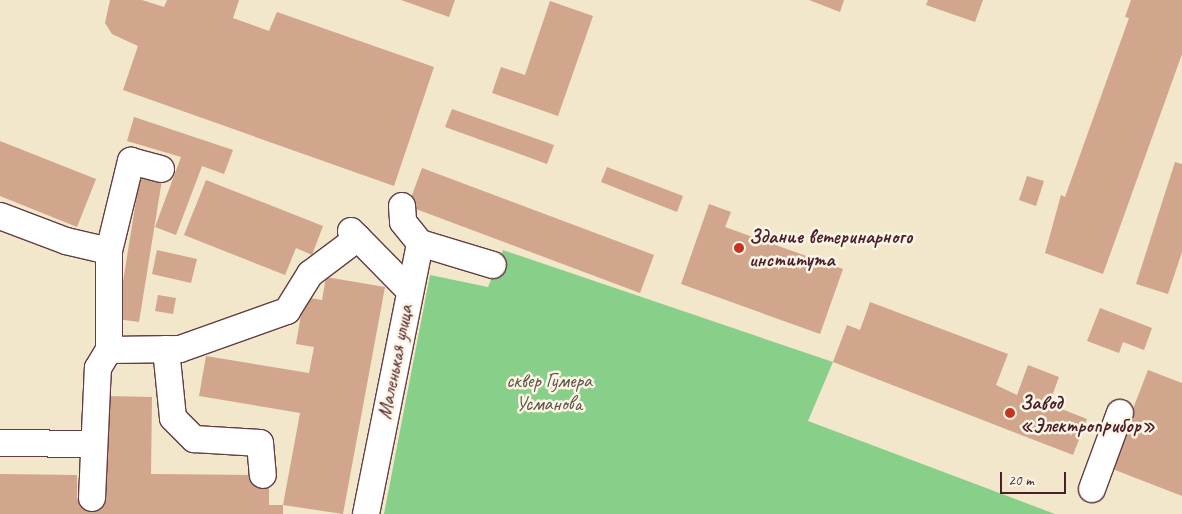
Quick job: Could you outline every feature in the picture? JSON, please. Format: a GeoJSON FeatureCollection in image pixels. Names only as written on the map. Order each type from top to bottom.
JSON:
{"type":"FeatureCollection","features":[{"type":"Feature","properties":{"kind":"lane"},"geometry":{"type":"LineString","coordinates":[[92,498],[98,368],[109,350],[110,250],[131,161],[161,168]]}},
{"type":"Feature","properties":{"kind":"lane"},"geometry":{"type":"LineString","coordinates":[[402,206],[402,222],[420,243],[493,265]]}},
{"type":"Feature","properties":{"kind":"lane"},"geometry":{"type":"LineString","coordinates":[[0,216],[66,241],[110,250]]}},
{"type":"Feature","properties":{"kind":"lane","name":"Маленькая улица"},"geometry":{"type":"LineString","coordinates":[[166,349],[180,349],[287,311],[310,274],[354,235],[409,290],[366,514]]}},
{"type":"Feature","properties":{"kind":"lane"},"geometry":{"type":"LineString","coordinates":[[409,290],[420,243]]}},
{"type":"Feature","properties":{"kind":"lane"},"geometry":{"type":"LineString","coordinates":[[109,350],[166,349],[173,418],[194,439],[260,443],[263,475]]}},
{"type":"Feature","properties":{"kind":"lane"},"geometry":{"type":"LineString","coordinates":[[1092,489],[1120,413]]}},
{"type":"Feature","properties":{"kind":"lane"},"geometry":{"type":"LineString","coordinates":[[0,443],[94,444]]}},
{"type":"Feature","properties":{"kind":"green space","name":"сквер Гумера Усманова"},"geometry":{"type":"Polygon","coordinates":[[[503,250],[833,362],[808,421],[1055,514],[384,514],[430,275],[488,287],[503,250]]]}},
{"type":"Feature","properties":{"kind":"building"},"geometry":{"type":"Polygon","coordinates":[[[110,0],[142,0],[164,7],[167,0],[239,0],[233,18],[269,31],[277,12],[434,67],[394,186],[123,90],[138,46],[112,34],[105,23],[110,0]]]}},
{"type":"Feature","properties":{"kind":"building"},"geometry":{"type":"Polygon","coordinates":[[[401,0],[455,0],[449,17],[401,0]]]}},
{"type":"Feature","properties":{"kind":"building"},"geometry":{"type":"Polygon","coordinates":[[[809,0],[844,0],[840,12],[809,0]]]}},
{"type":"Feature","properties":{"kind":"building"},"geometry":{"type":"Polygon","coordinates":[[[928,0],[983,0],[975,22],[926,5],[928,0]]]}},
{"type":"Feature","properties":{"kind":"building"},"geometry":{"type":"Polygon","coordinates":[[[1131,0],[1182,0],[1182,54],[1103,274],[1045,253],[1061,195],[1065,197],[1129,18],[1125,17],[1131,0]]]}},
{"type":"Feature","properties":{"kind":"building"},"geometry":{"type":"Polygon","coordinates":[[[550,1],[593,16],[558,116],[492,93],[501,67],[525,75],[550,1]]]}},
{"type":"Feature","properties":{"kind":"building"},"geometry":{"type":"Polygon","coordinates":[[[452,109],[554,145],[547,164],[445,127],[452,109]]]}},
{"type":"Feature","properties":{"kind":"building"},"geometry":{"type":"Polygon","coordinates":[[[134,117],[233,150],[224,174],[202,166],[176,235],[155,227],[181,157],[127,141],[134,117]]]}},
{"type":"Feature","properties":{"kind":"building"},"geometry":{"type":"Polygon","coordinates":[[[0,141],[96,179],[77,227],[0,196],[0,141]]]}},
{"type":"Feature","properties":{"kind":"building"},"geometry":{"type":"Polygon","coordinates":[[[1175,162],[1182,164],[1182,252],[1168,294],[1136,284],[1175,162]]]}},
{"type":"Feature","properties":{"kind":"building"},"geometry":{"type":"Polygon","coordinates":[[[607,167],[683,196],[677,212],[601,182],[607,167]]]}},
{"type":"Feature","properties":{"kind":"building"},"geometry":{"type":"Polygon","coordinates":[[[422,168],[654,255],[640,293],[408,206],[422,168]]]}},
{"type":"Feature","properties":{"kind":"building"},"geometry":{"type":"Polygon","coordinates":[[[140,176],[162,180],[139,322],[117,319],[140,176]]]}},
{"type":"Feature","properties":{"kind":"building"},"geometry":{"type":"Polygon","coordinates":[[[1027,176],[1044,181],[1036,206],[1019,200],[1027,176]]]}},
{"type":"Feature","properties":{"kind":"building"},"geometry":{"type":"Polygon","coordinates":[[[206,180],[323,226],[312,255],[296,248],[285,275],[184,235],[206,180]]]}},
{"type":"Feature","properties":{"kind":"building","name":"Здание ветеринарного института"},"geometry":{"type":"Polygon","coordinates":[[[709,204],[731,212],[725,227],[843,269],[820,334],[681,284],[709,204]]]}},
{"type":"Feature","properties":{"kind":"building"},"geometry":{"type":"Polygon","coordinates":[[[157,250],[197,259],[191,283],[152,274],[157,250]]]}},
{"type":"Feature","properties":{"kind":"building"},"geometry":{"type":"Polygon","coordinates":[[[326,277],[385,287],[343,514],[283,505],[300,413],[199,396],[206,356],[309,373],[314,347],[296,344],[304,297],[322,300],[326,277]]]}},
{"type":"Feature","properties":{"kind":"building"},"geometry":{"type":"Polygon","coordinates":[[[158,295],[176,298],[173,314],[155,311],[158,295]]]}},
{"type":"Feature","properties":{"kind":"building"},"geometry":{"type":"Polygon","coordinates":[[[870,302],[1008,354],[996,385],[1017,395],[1028,365],[1059,377],[1049,404],[1087,419],[1073,455],[833,362],[847,325],[860,330],[870,302]]]}},
{"type":"Feature","properties":{"kind":"building"},"geometry":{"type":"Polygon","coordinates":[[[1100,308],[1152,328],[1144,350],[1123,342],[1119,353],[1087,341],[1100,308]]]}},
{"type":"Feature","properties":{"kind":"building"},"geometry":{"type":"Polygon","coordinates":[[[1148,370],[1182,383],[1182,496],[1110,468],[1148,370]]]}},
{"type":"Feature","properties":{"kind":"building"},"geometry":{"type":"Polygon","coordinates":[[[107,396],[152,397],[151,474],[269,475],[269,505],[283,505],[283,514],[0,514],[0,474],[77,475],[77,498],[105,499],[107,396]]]}},
{"type":"Feature","properties":{"kind":"place","name":"Здание ветеринарного института"},"geometry":{"type":"Point","coordinates":[739,248]}},
{"type":"Feature","properties":{"kind":"place","name":"Завод «Электроприбор»"},"geometry":{"type":"Point","coordinates":[1010,413]}}]}
